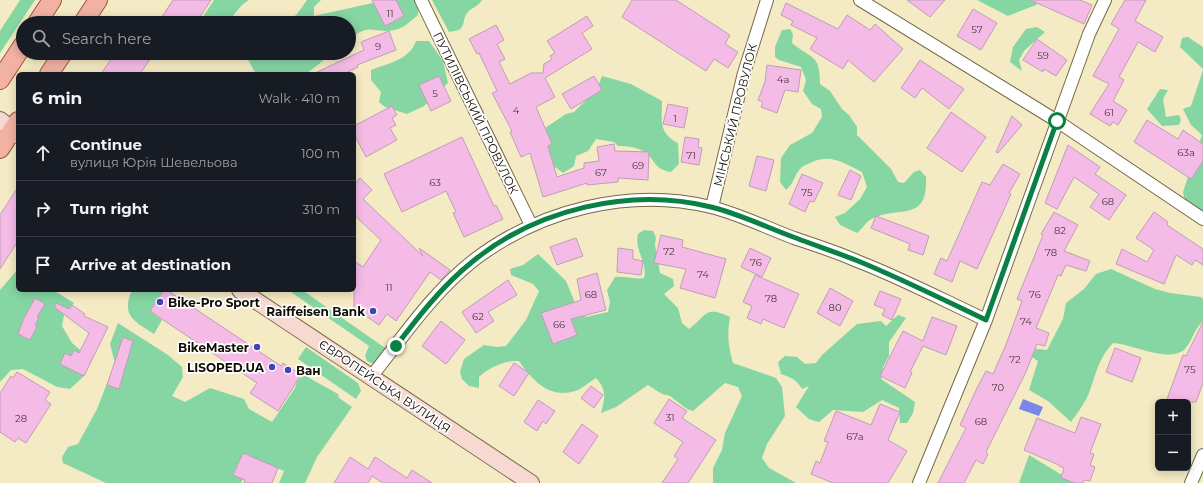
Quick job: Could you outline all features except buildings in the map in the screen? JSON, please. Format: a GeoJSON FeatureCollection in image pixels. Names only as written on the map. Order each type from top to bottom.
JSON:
{"type":"FeatureCollection","features":[{"type":"Feature","properties":{"kind":"main road"},"geometry":{"type":"LineString","coordinates":[[42,16],[52,0]]}},
{"type":"Feature","properties":{"kind":"main road"},"geometry":{"type":"LineString","coordinates":[[87,16],[98,0]]}},
{"type":"Feature","properties":{"kind":"main road"},"geometry":{"type":"LineString","coordinates":[[0,80],[16,56]]}},
{"type":"Feature","properties":{"kind":"main road"},"geometry":{"type":"LineString","coordinates":[[50,72],[58,60]]}},
{"type":"Feature","properties":{"kind":"main road"},"geometry":{"type":"LineString","coordinates":[[0,149],[12,126]]}},
{"type":"Feature","properties":{"kind":"main road","name":"ЄВРОПЕЙСЬКА ВУЛИЦЯ"},"geometry":{"type":"LineString","coordinates":[[243,292],[530,483]]}},
{"type":"Feature","properties":{"kind":"street","name":"ПУТИЛІВСЬКИЙ ПРОВУЛОК"},"geometry":{"type":"LineString","coordinates":[[421,0],[531,226]]}},
{"type":"Feature","properties":{"kind":"street","name":"МІНСЬКИЙ ПРОВУЛОК"},"geometry":{"type":"LineString","coordinates":[[712,207],[744,73],[767,0]]}},
{"type":"Feature","properties":{"kind":"street"},"geometry":{"type":"LineString","coordinates":[[860,0],[1057,121],[1203,219]]}},
{"type":"Feature","properties":{"kind":"street"},"geometry":{"type":"LineString","coordinates":[[919,483],[986,320],[1089,34],[1105,0]]}},
{"type":"Feature","properties":{"kind":"street"},"geometry":{"type":"LineString","coordinates":[[371,377],[422,313],[448,284],[473,261],[495,245],[531,226],[565,212],[601,204],[638,200],[675,201],[712,207],[858,261],[986,320]]}},
{"type":"Feature","properties":{"kind":"street"},"geometry":{"type":"LineString","coordinates":[[1192,483],[1203,455]]}},
{"type":"Feature","properties":{"kind":"green space"},"geometry":{"type":"Polygon","coordinates":[[[20,0],[35,0],[24,16],[16,16],[16,29],[0,53],[0,31],[20,0]]]}},
{"type":"Feature","properties":{"kind":"green space"},"geometry":{"type":"Polygon","coordinates":[[[214,0],[249,0],[242,5],[233,16],[204,16],[214,0]]]}},
{"type":"Feature","properties":{"kind":"green space"},"geometry":{"type":"Polygon","coordinates":[[[307,0],[321,0],[314,7],[314,16],[295,16],[307,0]]]}},
{"type":"Feature","properties":{"kind":"green space"},"geometry":{"type":"Polygon","coordinates":[[[386,0],[415,0],[418,3],[418,15],[401,28],[386,31],[368,30],[357,34],[356,16],[314,16],[386,0]]]}},
{"type":"Feature","properties":{"kind":"green space"},"geometry":{"type":"Polygon","coordinates":[[[432,0],[482,0],[467,13],[459,30],[449,32],[432,0]]]}},
{"type":"Feature","properties":{"kind":"green space"},"geometry":{"type":"Polygon","coordinates":[[[977,0],[1040,0],[1036,5],[1008,16],[977,0]]]}},
{"type":"Feature","properties":{"kind":"green space"},"geometry":{"type":"Polygon","coordinates":[[[1037,27],[1045,32],[1024,51],[1019,60],[1022,71],[1010,62],[1013,47],[1026,29],[1037,27]]]}},
{"type":"Feature","properties":{"kind":"green space"},"geometry":{"type":"Polygon","coordinates":[[[790,29],[793,34],[792,43],[814,58],[820,74],[820,84],[830,91],[842,109],[849,115],[857,127],[857,135],[891,169],[898,182],[904,183],[914,172],[920,170],[926,177],[925,192],[922,202],[917,207],[870,220],[857,233],[840,225],[835,217],[845,213],[860,199],[867,187],[862,172],[837,160],[824,159],[817,160],[803,166],[797,173],[789,188],[786,190],[780,182],[781,158],[790,145],[812,133],[822,117],[821,109],[812,104],[803,91],[806,80],[801,67],[779,60],[775,57],[775,47],[782,30],[790,29]]]}},
{"type":"Feature","properties":{"kind":"green space"},"geometry":{"type":"Polygon","coordinates":[[[1188,37],[1203,47],[1203,69],[1180,47],[1182,38],[1188,37]]]}},
{"type":"Feature","properties":{"kind":"green space"},"geometry":{"type":"Polygon","coordinates":[[[416,41],[429,41],[443,61],[448,83],[424,106],[407,114],[385,107],[379,102],[381,92],[371,80],[371,70],[403,57],[409,53],[416,41]]]}},
{"type":"Feature","properties":{"kind":"green space"},"geometry":{"type":"Polygon","coordinates":[[[248,60],[324,60],[309,72],[255,72],[248,60]]]}},
{"type":"Feature","properties":{"kind":"green space"},"geometry":{"type":"Polygon","coordinates":[[[1203,70],[1203,213],[1185,202],[1183,192],[1202,135],[1191,125],[1183,109],[1191,106],[1203,70]]]}},
{"type":"Feature","properties":{"kind":"green space"},"geometry":{"type":"Polygon","coordinates":[[[602,76],[631,84],[662,101],[662,125],[667,135],[678,143],[679,164],[671,172],[665,171],[658,167],[646,153],[640,149],[618,146],[614,142],[596,139],[588,151],[576,156],[574,166],[563,173],[543,158],[545,128],[566,114],[574,112],[597,89],[602,76]]]}},
{"type":"Feature","properties":{"kind":"green space"},"geometry":{"type":"Polygon","coordinates":[[[1160,89],[1168,90],[1163,99],[1166,117],[1179,115],[1181,120],[1179,125],[1162,126],[1147,109],[1160,89]]]}},
{"type":"Feature","properties":{"kind":"green space"},"geometry":{"type":"Polygon","coordinates":[[[644,230],[653,231],[656,238],[655,245],[660,273],[673,279],[674,286],[664,294],[678,308],[682,323],[689,329],[703,316],[710,312],[715,312],[730,317],[728,340],[733,363],[776,378],[782,387],[785,416],[767,444],[762,458],[769,468],[796,483],[713,483],[713,468],[722,450],[725,433],[742,396],[738,387],[725,383],[693,411],[687,409],[670,396],[662,394],[648,385],[616,407],[601,413],[604,394],[600,382],[596,378],[578,390],[566,393],[557,392],[542,386],[530,375],[519,361],[514,361],[498,365],[483,373],[479,377],[479,388],[469,386],[462,379],[460,372],[464,359],[484,345],[497,347],[506,346],[526,320],[539,291],[533,284],[511,275],[510,269],[523,265],[538,254],[566,281],[577,308],[586,317],[608,312],[610,302],[607,290],[615,277],[637,279],[644,278],[645,272],[637,240],[638,234],[644,230]]]}},
{"type":"Feature","properties":{"kind":"green space"},"geometry":{"type":"Polygon","coordinates":[[[1111,269],[1155,289],[1170,293],[1201,297],[1203,299],[1203,321],[1184,350],[1169,355],[1113,343],[1101,360],[1082,407],[1071,422],[1048,401],[1029,390],[1038,361],[1022,351],[1029,348],[1047,350],[1063,319],[1066,303],[1084,289],[1096,274],[1111,269]]]}},
{"type":"Feature","properties":{"kind":"green space"},"geometry":{"type":"Polygon","coordinates":[[[16,271],[16,292],[56,292],[74,303],[64,315],[62,326],[72,343],[92,360],[84,376],[70,389],[57,387],[23,369],[11,370],[0,382],[0,290],[16,271]]]}},
{"type":"Feature","properties":{"kind":"green space"},"geometry":{"type":"Polygon","coordinates":[[[131,292],[163,292],[150,311],[162,320],[154,334],[140,325],[131,316],[128,306],[131,292]]]}},
{"type":"Feature","properties":{"kind":"green space"},"geometry":{"type":"Polygon","coordinates":[[[291,292],[305,292],[388,350],[376,363],[371,363],[367,361],[365,356],[369,346],[291,292]]]}},
{"type":"Feature","properties":{"kind":"green space"},"geometry":{"type":"Polygon","coordinates":[[[898,315],[906,318],[889,342],[889,356],[883,367],[881,379],[915,402],[913,413],[907,423],[900,423],[899,408],[882,400],[863,412],[833,410],[819,422],[809,419],[796,407],[809,386],[802,389],[793,379],[781,374],[778,362],[785,356],[797,357],[805,364],[816,363],[822,355],[857,324],[881,321],[886,326],[898,315]]]}},
{"type":"Feature","properties":{"kind":"green space"},"geometry":{"type":"Polygon","coordinates":[[[118,323],[168,355],[182,367],[183,377],[172,396],[185,402],[210,388],[244,399],[249,409],[272,422],[295,388],[297,381],[304,375],[338,394],[339,398],[352,407],[317,457],[305,483],[279,483],[284,471],[244,454],[242,455],[233,474],[243,479],[241,483],[106,483],[63,463],[62,457],[68,447],[78,444],[97,409],[115,363],[110,344],[118,323]]]}},
{"type":"Feature","properties":{"kind":"green space"},"geometry":{"type":"Polygon","coordinates":[[[306,347],[358,383],[361,391],[356,399],[298,359],[306,347]]]}},
{"type":"Feature","properties":{"kind":"green space"},"geometry":{"type":"Polygon","coordinates":[[[1029,455],[1075,483],[1019,483],[1029,455]]]}},
{"type":"Feature","properties":{"kind":"water"},"geometry":{"type":"Polygon","coordinates":[[[1023,399],[1043,407],[1039,416],[1019,409],[1023,399]]]}},
{"type":"Feature","properties":{"kind":"place","name":"Bike-Pro Sport"},"geometry":{"type":"Point","coordinates":[160,302]}},
{"type":"Feature","properties":{"kind":"place","name":"Raiffeisen Bank"},"geometry":{"type":"Point","coordinates":[373,311]}},
{"type":"Feature","properties":{"kind":"place","name":"BikeMaster"},"geometry":{"type":"Point","coordinates":[257,347]}},
{"type":"Feature","properties":{"kind":"place","name":"LISOPED.UA"},"geometry":{"type":"Point","coordinates":[272,367]}},
{"type":"Feature","properties":{"kind":"place","name":"Ван"},"geometry":{"type":"Point","coordinates":[288,370]}},
{"type":"Feature","properties":{"kind":"route"},"geometry":{"type":"LineString","coordinates":[[396,346],[422,313],[448,284],[473,261],[501,242],[531,226],[565,212],[601,204],[638,200],[675,201],[712,207],[858,261],[986,320],[1057,121]]}}]}
